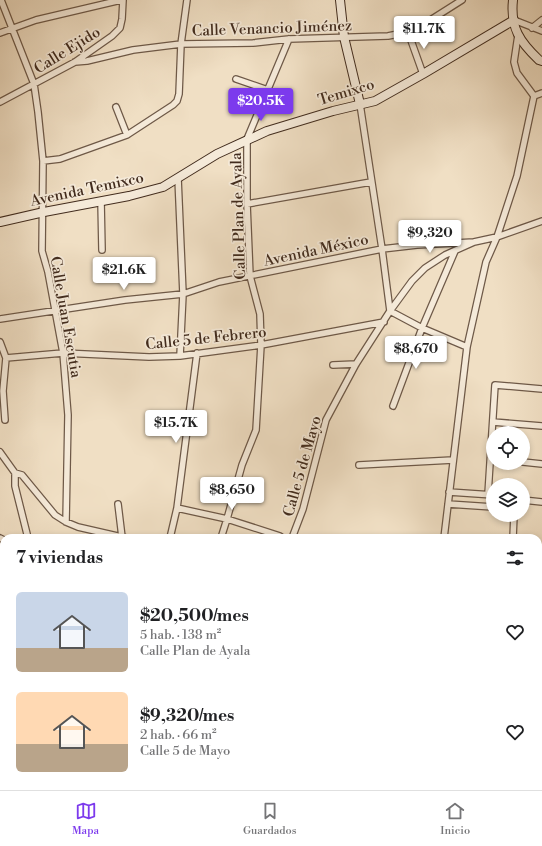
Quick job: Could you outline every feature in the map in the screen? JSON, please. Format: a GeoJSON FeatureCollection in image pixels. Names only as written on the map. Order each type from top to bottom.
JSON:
{"type":"FeatureCollection","features":[{"type":"Feature","properties":{"kind":"main road"},"geometry":{"type":"LineString","coordinates":[[340,0],[344,37],[360,104]]}},
{"type":"Feature","properties":{"kind":"main road"},"geometry":{"type":"LineString","coordinates":[[513,0],[514,20],[518,35],[525,46],[539,60],[542,61]]}},
{"type":"Feature","properties":{"kind":"main road","name":"Temixco"},"geometry":{"type":"LineString","coordinates":[[178,178],[217,154],[266,131],[375,100],[424,74],[514,20]]}},
{"type":"Feature","properties":{"kind":"main road","name":"Avenida Temixco"},"geometry":{"type":"LineString","coordinates":[[0,222],[148,191],[163,187],[178,178]]}},
{"type":"Feature","properties":{"kind":"street","name":"Calle Juan Escutia"},"geometry":{"type":"LineString","coordinates":[[1,0],[34,84],[43,161],[44,212],[42,251],[48,272],[63,353],[68,415],[66,522]]}},
{"type":"Feature","properties":{"kind":"street"},"geometry":{"type":"LineString","coordinates":[[0,33],[36,20],[122,0]]}},
{"type":"Feature","properties":{"kind":"street","name":"Calle Ejido"},"geometry":{"type":"LineString","coordinates":[[0,102],[75,62],[112,36],[120,28],[122,18],[122,0]]}},
{"type":"Feature","properties":{"kind":"street"},"geometry":{"type":"LineString","coordinates":[[43,161],[60,159],[127,135],[177,101],[179,94],[181,44],[186,0]]}},
{"type":"Feature","properties":{"kind":"street","name":"Calle Venancio Jiménez"},"geometry":{"type":"LineString","coordinates":[[75,62],[88,61],[133,50],[181,44],[253,43],[288,39],[388,36],[408,32],[421,26],[462,0]]}},
{"type":"Feature","properties":{"kind":"street"},"geometry":{"type":"LineString","coordinates":[[514,20],[542,31]]}},
{"type":"Feature","properties":{"kind":"street"},"geometry":{"type":"LineString","coordinates":[[532,28],[542,20]]}},
{"type":"Feature","properties":{"kind":"street"},"geometry":{"type":"LineString","coordinates":[[408,32],[424,74]]}},
{"type":"Feature","properties":{"kind":"street"},"geometry":{"type":"LineString","coordinates":[[444,534],[467,347],[486,262],[497,237],[517,176],[534,96],[517,73],[514,62],[518,35]]}},
{"type":"Feature","properties":{"kind":"street","name":"Calle Plan de Ayala"},"geometry":{"type":"LineString","coordinates":[[222,534],[228,519],[242,465],[256,430],[262,345],[260,314],[250,276],[247,204],[247,139],[288,39]]}},
{"type":"Feature","properties":{"kind":"street"},"geometry":{"type":"LineString","coordinates":[[236,79],[268,90]]}},
{"type":"Feature","properties":{"kind":"street"},"geometry":{"type":"LineString","coordinates":[[534,96],[542,93]]}},
{"type":"Feature","properties":{"kind":"street"},"geometry":{"type":"LineString","coordinates":[[360,104],[390,311],[422,328],[467,347]]}},
{"type":"Feature","properties":{"kind":"street"},"geometry":{"type":"LineString","coordinates":[[116,107],[127,135]]}},
{"type":"Feature","properties":{"kind":"street"},"geometry":{"type":"LineString","coordinates":[[178,178],[183,294],[180,356]]}},
{"type":"Feature","properties":{"kind":"street"},"geometry":{"type":"LineString","coordinates":[[247,204],[371,182]]}},
{"type":"Feature","properties":{"kind":"street"},"geometry":{"type":"LineString","coordinates":[[101,201],[102,250]]}},
{"type":"Feature","properties":{"kind":"street","name":"Calle 5 de Mayo"},"geometry":{"type":"LineString","coordinates":[[294,534],[303,509],[326,420],[356,364],[390,311],[412,281],[424,268],[454,251],[474,242],[497,237],[542,221]]}},
{"type":"Feature","properties":{"kind":"street","name":"Avenida México"},"geometry":{"type":"LineString","coordinates":[[0,319],[125,300],[183,294],[219,282],[382,249],[417,245],[474,242]]}},
{"type":"Feature","properties":{"kind":"street"},"geometry":{"type":"LineString","coordinates":[[393,406],[422,328],[454,251]]}},
{"type":"Feature","properties":{"kind":"street","name":"Calle 5 de Febrero"},"geometry":{"type":"LineString","coordinates":[[6,358],[63,353],[149,357],[180,356],[262,345],[384,322]]}},
{"type":"Feature","properties":{"kind":"street"},"geometry":{"type":"LineString","coordinates":[[0,342],[6,358],[3,391],[6,420]]}},
{"type":"Feature","properties":{"kind":"street"},"geometry":{"type":"LineString","coordinates":[[171,534],[177,508],[197,353]]}},
{"type":"Feature","properties":{"kind":"street"},"geometry":{"type":"LineString","coordinates":[[333,365],[356,364]]}},
{"type":"Feature","properties":{"kind":"street"},"geometry":{"type":"LineString","coordinates":[[493,426],[495,385],[542,389]]}},
{"type":"Feature","properties":{"kind":"street"},"geometry":{"type":"LineString","coordinates":[[493,422],[542,426]]}},
{"type":"Feature","properties":{"kind":"street"},"geometry":{"type":"LineString","coordinates":[[0,452],[15,473],[15,486],[27,534]]}},
{"type":"Feature","properties":{"kind":"street"},"geometry":{"type":"LineString","coordinates":[[359,465],[453,460]]}},
{"type":"Feature","properties":{"kind":"street"},"geometry":{"type":"LineString","coordinates":[[530,463],[542,464]]}},
{"type":"Feature","properties":{"kind":"street"},"geometry":{"type":"LineString","coordinates":[[15,473],[22,475],[55,515],[78,527],[110,534]]}},
{"type":"Feature","properties":{"kind":"street"},"geometry":{"type":"LineString","coordinates":[[449,492],[486,495]]}},
{"type":"Feature","properties":{"kind":"street"},"geometry":{"type":"LineString","coordinates":[[530,501],[542,502]]}},
{"type":"Feature","properties":{"kind":"street"},"geometry":{"type":"LineString","coordinates":[[118,504],[123,534]]}},
{"type":"Feature","properties":{"kind":"street"},"geometry":{"type":"LineString","coordinates":[[448,504],[486,507]]}},
{"type":"Feature","properties":{"kind":"street"},"geometry":{"type":"LineString","coordinates":[[177,508],[228,519],[274,534]]}},
{"type":"Feature","properties":{"kind":"street"},"geometry":{"type":"LineString","coordinates":[[513,534],[514,522]]}}]}
